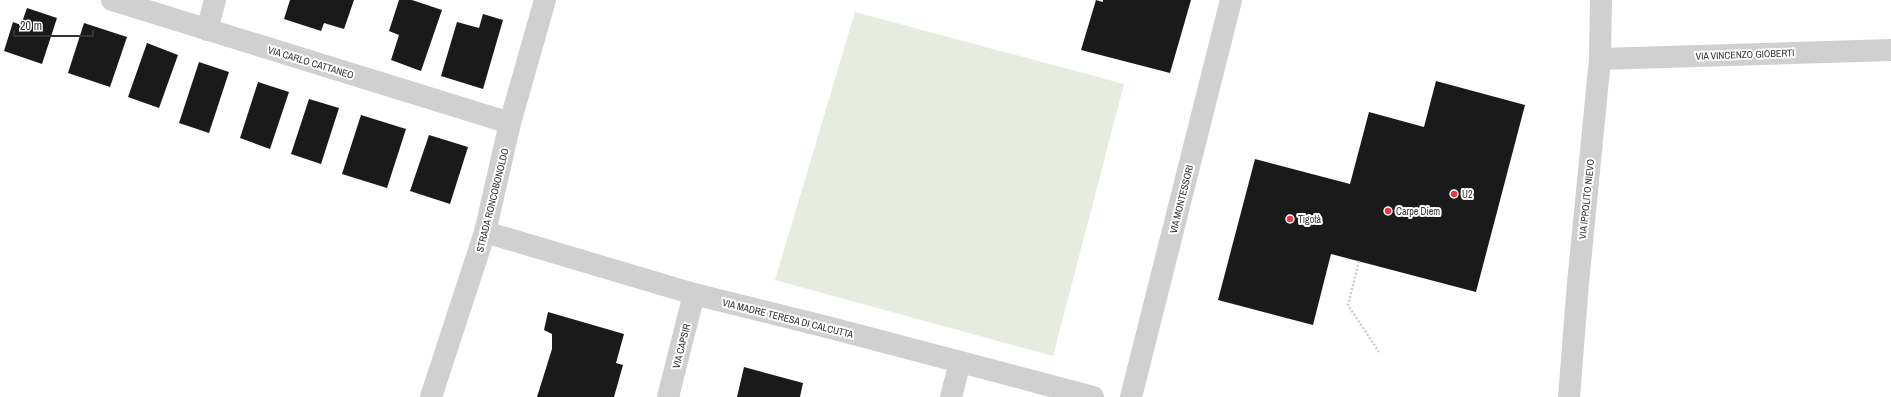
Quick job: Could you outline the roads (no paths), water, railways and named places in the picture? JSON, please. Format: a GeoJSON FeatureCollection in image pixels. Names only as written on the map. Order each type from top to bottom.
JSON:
{"type":"FeatureCollection","features":[{"type":"Feature","properties":{"kind":"street","name":"VIA CARLO CATTANEO"},"geometry":{"type":"LineString","coordinates":[[112,0],[510,123]]}},
{"type":"Feature","properties":{"kind":"street"},"geometry":{"type":"LineString","coordinates":[[207,30],[215,0]]}},
{"type":"Feature","properties":{"kind":"street","name":"STRADA RONCOBONOLDO"},"geometry":{"type":"LineString","coordinates":[[432,397],[486,232],[510,123],[544,0]]}},
{"type":"Feature","properties":{"kind":"street","name":"VIA MONTESSORI"},"geometry":{"type":"LineString","coordinates":[[1131,397],[1231,0]]}},
{"type":"Feature","properties":{"kind":"street","name":"VIA IPPOLITO NIEVO"},"geometry":{"type":"LineString","coordinates":[[1569,397],[1600,59],[1601,0]]}},
{"type":"Feature","properties":{"kind":"street","name":"VIA VINCENZO GIOBERTI"},"geometry":{"type":"LineString","coordinates":[[1600,59],[1891,50]]}},
{"type":"Feature","properties":{"kind":"street","name":"VIA MADRE TERESA DI CALCUTTA"},"geometry":{"type":"LineString","coordinates":[[486,232],[694,294],[1093,397]]}},
{"type":"Feature","properties":{"kind":"street","name":"VIA CAPSIR"},"geometry":{"type":"LineString","coordinates":[[668,397],[694,294]]}},
{"type":"Feature","properties":{"kind":"street"},"geometry":{"type":"LineString","coordinates":[[951,397],[960,362]]}},
{"type":"Feature","properties":{"kind":"place","name":"U2"},"geometry":{"type":"Point","coordinates":[1454,194]}},
{"type":"Feature","properties":{"kind":"place","name":"Carpe Diem"},"geometry":{"type":"Point","coordinates":[1388,211]}},
{"type":"Feature","properties":{"kind":"place","name":"Tigotà"},"geometry":{"type":"Point","coordinates":[1290,219]}}]}
